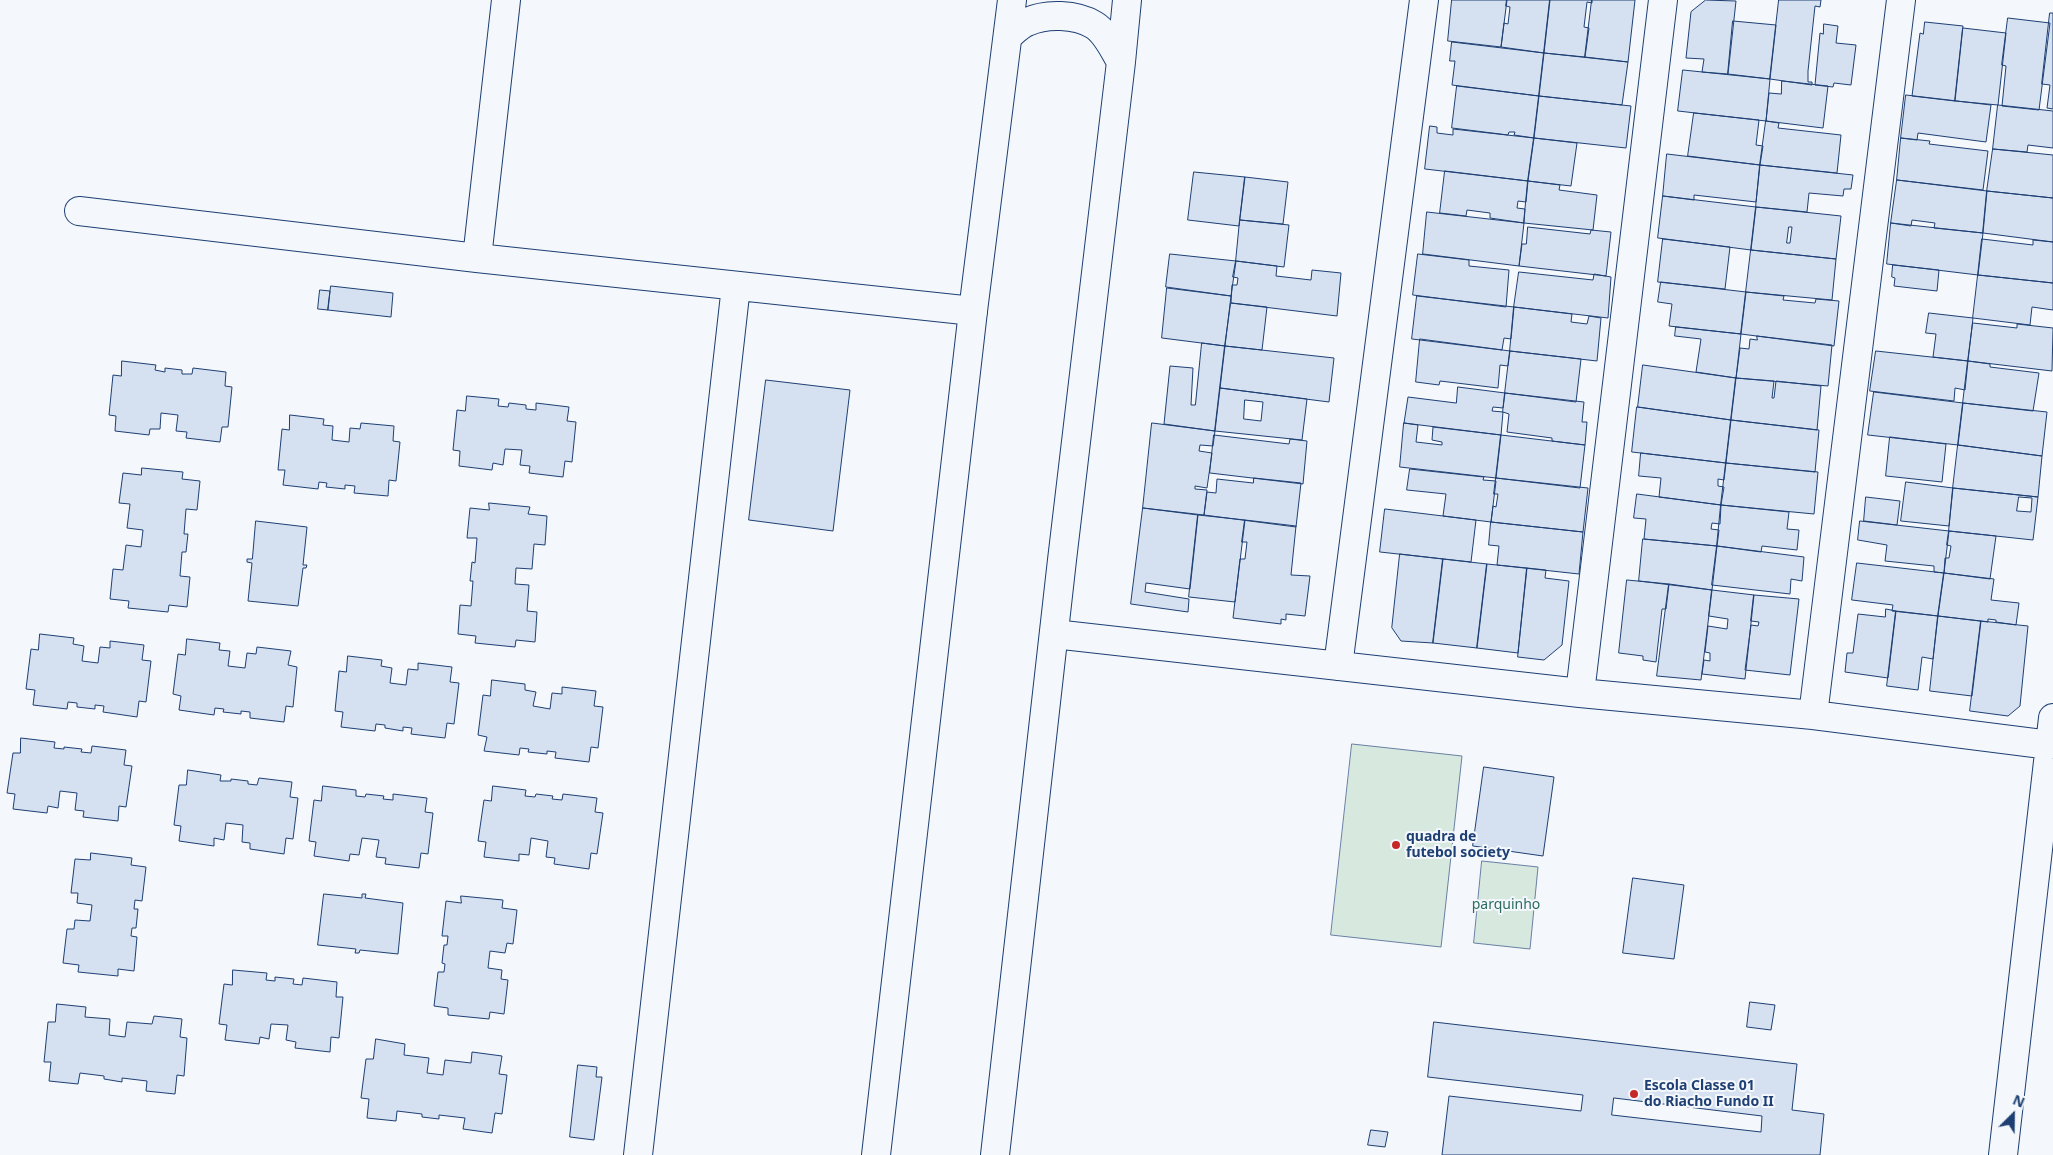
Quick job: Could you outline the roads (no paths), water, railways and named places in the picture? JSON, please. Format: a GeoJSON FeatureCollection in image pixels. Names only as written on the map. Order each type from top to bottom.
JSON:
{"type":"FeatureCollection","features":[{"type":"Feature","properties":{"kind":"street"},"geometry":{"type":"LineString","coordinates":[[477,258],[506,0]]}},
{"type":"Feature","properties":{"kind":"street"},"geometry":{"type":"LineString","coordinates":[[876,1155],[973,311],[1012,0]]}},
{"type":"Feature","properties":{"kind":"street"},"geometry":{"type":"LineString","coordinates":[[995,1155],[1127,0]]}},
{"type":"Feature","properties":{"kind":"street"},"geometry":{"type":"LineString","coordinates":[[1338,666],[1424,0]]}},
{"type":"Feature","properties":{"kind":"street"},"geometry":{"type":"LineString","coordinates":[[1580,693],[1662,0]]}},
{"type":"Feature","properties":{"kind":"street"},"geometry":{"type":"LineString","coordinates":[[1813,715],[1901,0]]}},
{"type":"Feature","properties":{"kind":"street"},"geometry":{"type":"LineString","coordinates":[[1008,36],[1027,22],[1047,17],[1072,16],[1095,25],[1109,41],[1121,62]]}},
{"type":"Feature","properties":{"kind":"street"},"geometry":{"type":"LineString","coordinates":[[79,211],[477,258],[973,311]]}},
{"type":"Feature","properties":{"kind":"street"},"geometry":{"type":"LineString","coordinates":[[638,1155],[736,286]]}},
{"type":"Feature","properties":{"kind":"street"},"geometry":{"type":"LineString","coordinates":[[1054,634],[1580,693],[1813,715],[2050,745]]}},
{"type":"Feature","properties":{"kind":"street"},"geometry":{"type":"LineString","coordinates":[[2003,1155],[2053,718]]}},
{"type":"Feature","properties":{"kind":"place","name":"quadra de futebol society"},"geometry":{"type":"Point","coordinates":[1396,845]}},
{"type":"Feature","properties":{"kind":"place","name":"Escola Classe 01 do Riacho Fundo II"},"geometry":{"type":"Point","coordinates":[1634,1094]}},
{"type":"Feature","properties":{"kind":"park label","name":"parquinho"},"geometry":{"type":"Point","coordinates":[1506,905]}}]}
